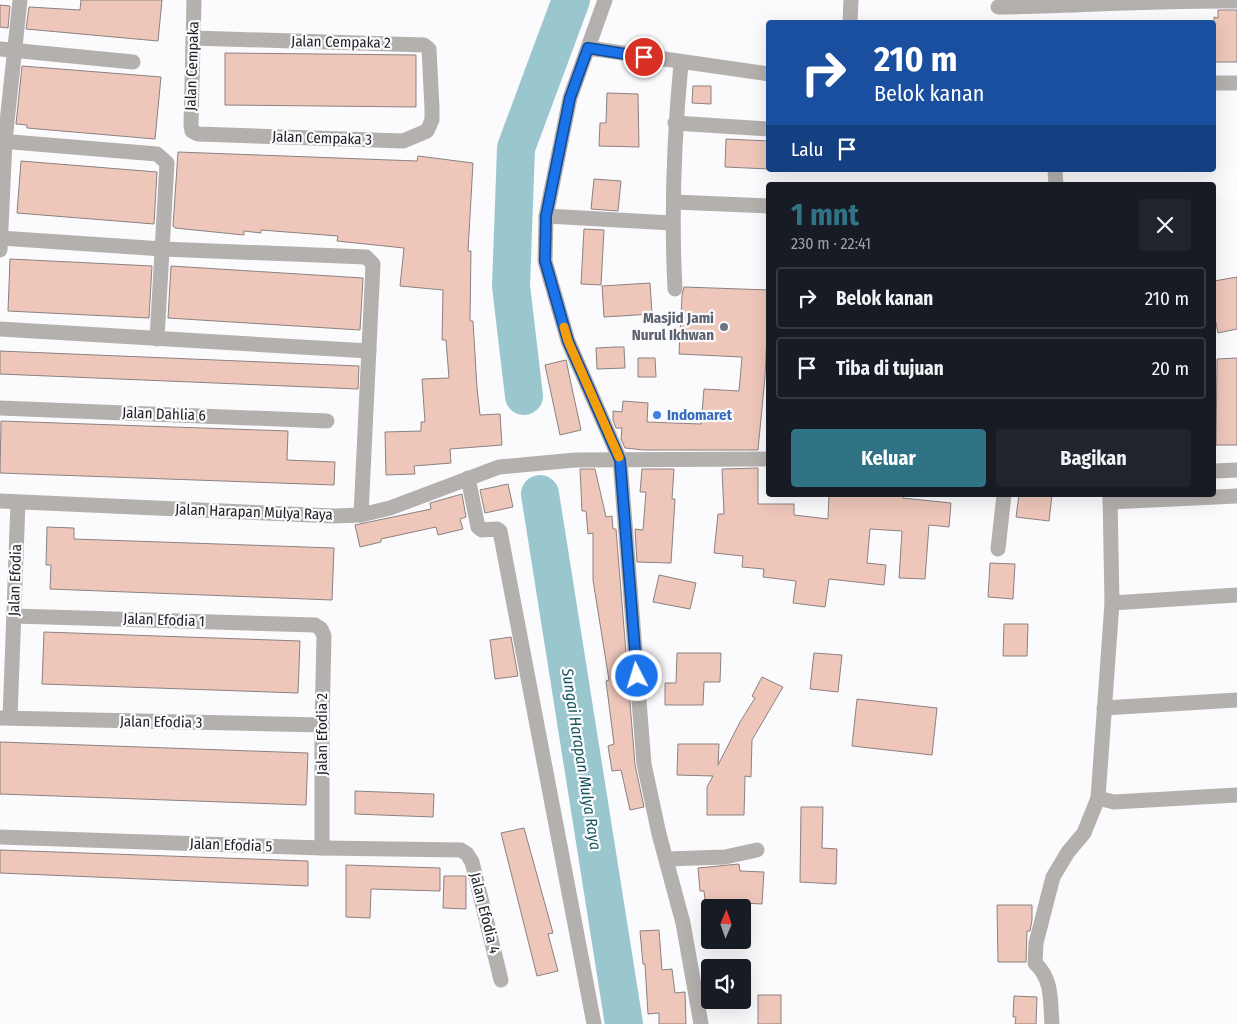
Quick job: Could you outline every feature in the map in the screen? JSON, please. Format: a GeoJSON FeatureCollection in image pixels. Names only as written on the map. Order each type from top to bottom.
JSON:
{"type":"FeatureCollection","features":[{"type":"Feature","properties":{"kind":"street"},"geometry":{"type":"LineString","coordinates":[[20,0],[7,49],[0,242],[366,257],[373,264],[361,515]]}},
{"type":"Feature","properties":{"kind":"street","name":"Jalan Cempaka"},"geometry":{"type":"LineString","coordinates":[[192,131],[194,0]]}},
{"type":"Feature","properties":{"kind":"street"},"geometry":{"type":"LineString","coordinates":[[605,0],[570,98],[546,216],[545,261],[568,341],[620,460],[644,764],[682,923],[701,1024]]}},
{"type":"Feature","properties":{"kind":"street"},"geometry":{"type":"LineString","coordinates":[[850,20],[851,0]]}},
{"type":"Feature","properties":{"kind":"street"},"geometry":{"type":"LineString","coordinates":[[998,10],[1084,3],[1180,0],[1237,1]]}},
{"type":"Feature","properties":{"kind":"street","name":"Jalan Cempaka 2"},"geometry":{"type":"LineString","coordinates":[[192,38],[424,45],[429,49],[432,108]]}},
{"type":"Feature","properties":{"kind":"street"},"geometry":{"type":"LineString","coordinates":[[588,48],[681,63],[766,74]]}},
{"type":"Feature","properties":{"kind":"street"},"geometry":{"type":"LineString","coordinates":[[7,49],[133,62]]}},
{"type":"Feature","properties":{"kind":"street"},"geometry":{"type":"LineString","coordinates":[[675,289],[672,224],[675,123],[681,63]]}},
{"type":"Feature","properties":{"kind":"street"},"geometry":{"type":"LineString","coordinates":[[1216,83],[1237,83]]}},
{"type":"Feature","properties":{"kind":"street","name":"Jalan Cempaka 3"},"geometry":{"type":"LineString","coordinates":[[192,131],[198,134],[403,141],[427,131],[432,120],[432,108]]}},
{"type":"Feature","properties":{"kind":"street"},"geometry":{"type":"LineString","coordinates":[[675,123],[766,129]]}},
{"type":"Feature","properties":{"kind":"street"},"geometry":{"type":"LineString","coordinates":[[3,141],[156,154],[167,163],[157,339]]}},
{"type":"Feature","properties":{"kind":"street"},"geometry":{"type":"LineString","coordinates":[[674,202],[766,206]]}},
{"type":"Feature","properties":{"kind":"street"},"geometry":{"type":"LineString","coordinates":[[546,216],[672,224]]}},
{"type":"Feature","properties":{"kind":"street"},"geometry":{"type":"LineString","coordinates":[[0,330],[369,350]]}},
{"type":"Feature","properties":{"kind":"street","name":"Jalan Dahlia 6"},"geometry":{"type":"LineString","coordinates":[[0,408],[327,421]]}},
{"type":"Feature","properties":{"kind":"street"},"geometry":{"type":"LineString","coordinates":[[620,460],[766,459]]}},
{"type":"Feature","properties":{"kind":"street","name":"Jalan Harapan Mulya Raya"},"geometry":{"type":"LineString","coordinates":[[0,501],[334,516],[361,515],[390,508],[499,467],[575,460],[620,460]]}},
{"type":"Feature","properties":{"kind":"street"},"geometry":{"type":"LineString","coordinates":[[1216,471],[1237,470]]}},
{"type":"Feature","properties":{"kind":"street"},"geometry":{"type":"LineString","coordinates":[[468,478],[478,527],[482,530],[498,529],[500,531],[594,1024]]}},
{"type":"Feature","properties":{"kind":"street"},"geometry":{"type":"LineString","coordinates":[[1216,496],[1237,496]]}},
{"type":"Feature","properties":{"kind":"street"},"geometry":{"type":"LineString","coordinates":[[998,549],[1004,497]]}},
{"type":"Feature","properties":{"kind":"street"},"geometry":{"type":"LineString","coordinates":[[1052,1024],[1046,973],[1035,963],[1036,943],[1053,877],[1068,852],[1084,833],[1098,798],[1112,603],[1110,498],[1174,497]]}},
{"type":"Feature","properties":{"kind":"street","name":"Jalan Efodia"},"geometry":{"type":"LineString","coordinates":[[5,718],[14,616],[18,502]]}},
{"type":"Feature","properties":{"kind":"street"},"geometry":{"type":"LineString","coordinates":[[1112,603],[1237,595]]}},
{"type":"Feature","properties":{"kind":"street","name":"Jalan Efodia 1"},"geometry":{"type":"LineString","coordinates":[[14,616],[315,625]]}},
{"type":"Feature","properties":{"kind":"street","name":"Jalan Efodia 2"},"geometry":{"type":"LineString","coordinates":[[315,625],[322,629],[324,636],[322,848]]}},
{"type":"Feature","properties":{"kind":"street"},"geometry":{"type":"LineString","coordinates":[[1104,708],[1237,700]]}},
{"type":"Feature","properties":{"kind":"street","name":"Jalan Efodia 3"},"geometry":{"type":"LineString","coordinates":[[5,718],[322,726]]}},
{"type":"Feature","properties":{"kind":"street"},"geometry":{"type":"LineString","coordinates":[[1098,798],[1114,802],[1237,795]]}},
{"type":"Feature","properties":{"kind":"street","name":"Jalan Efodia 5"},"geometry":{"type":"LineString","coordinates":[[0,837],[322,848],[461,850]]}},
{"type":"Feature","properties":{"kind":"street","name":"Jalan Efodia 4"},"geometry":{"type":"LineString","coordinates":[[461,850],[467,854],[472,862],[502,980]]}},
{"type":"Feature","properties":{"kind":"street"},"geometry":{"type":"LineString","coordinates":[[666,859],[726,857],[757,850]]}},
{"type":"Feature","properties":{"kind":"building"},"geometry":{"type":"Polygon","coordinates":[[[81,0],[162,0],[158,41],[26,29],[29,7],[80,10],[81,0]]]}},
{"type":"Feature","properties":{"kind":"building"},"geometry":{"type":"Polygon","coordinates":[[[0,5],[10,6],[8,28],[0,27],[0,5]]]}},
{"type":"Feature","properties":{"kind":"building"},"geometry":{"type":"Polygon","coordinates":[[[1218,10],[1237,10],[1237,62],[1216,62],[1216,20],[1214,20],[1214,17],[1218,18],[1218,10]]]}},
{"type":"Feature","properties":{"kind":"building"},"geometry":{"type":"Polygon","coordinates":[[[225,53],[416,55],[416,107],[225,105],[225,53]]]}},
{"type":"Feature","properties":{"kind":"building"},"geometry":{"type":"Polygon","coordinates":[[[22,66],[161,77],[155,139],[27,128],[27,125],[16,124],[22,66]]]}},
{"type":"Feature","properties":{"kind":"building"},"geometry":{"type":"Polygon","coordinates":[[[693,86],[711,86],[711,104],[692,103],[693,86]]]}},
{"type":"Feature","properties":{"kind":"building"},"geometry":{"type":"Polygon","coordinates":[[[607,93],[638,94],[639,147],[599,146],[600,123],[606,123],[607,93]]]}},
{"type":"Feature","properties":{"kind":"building"},"geometry":{"type":"Polygon","coordinates":[[[726,139],[766,141],[766,169],[725,167],[726,139]]]}},
{"type":"Feature","properties":{"kind":"building"},"geometry":{"type":"Polygon","coordinates":[[[178,152],[417,161],[418,156],[473,163],[468,251],[471,251],[470,321],[473,321],[480,415],[500,414],[502,445],[450,449],[451,463],[414,466],[415,474],[386,475],[385,432],[421,431],[421,422],[425,422],[422,379],[449,378],[446,340],[442,340],[443,290],[400,286],[404,248],[337,241],[338,236],[261,230],[261,233],[244,231],[244,235],[175,228],[173,226],[178,152]]]}},
{"type":"Feature","properties":{"kind":"building"},"geometry":{"type":"Polygon","coordinates":[[[21,161],[157,172],[154,224],[17,213],[21,161]]]}},
{"type":"Feature","properties":{"kind":"building"},"geometry":{"type":"Polygon","coordinates":[[[594,179],[621,181],[618,211],[591,209],[594,179]]]}},
{"type":"Feature","properties":{"kind":"building"},"geometry":{"type":"Polygon","coordinates":[[[584,229],[604,230],[601,285],[581,284],[584,229]]]}},
{"type":"Feature","properties":{"kind":"building"},"geometry":{"type":"Polygon","coordinates":[[[10,259],[152,266],[149,318],[8,311],[10,259]]]}},
{"type":"Feature","properties":{"kind":"building"},"geometry":{"type":"Polygon","coordinates":[[[171,266],[363,278],[360,330],[168,318],[171,266]]]}},
{"type":"Feature","properties":{"kind":"building"},"geometry":{"type":"Polygon","coordinates":[[[1237,277],[1237,329],[1218,333],[1216,323],[1216,281],[1237,277]]]}},
{"type":"Feature","properties":{"kind":"building"},"geometry":{"type":"Polygon","coordinates":[[[650,283],[652,314],[604,317],[602,286],[650,283]]]}},
{"type":"Feature","properties":{"kind":"building"},"geometry":{"type":"Polygon","coordinates":[[[684,287],[766,290],[765,377],[758,450],[644,450],[625,448],[621,439],[622,428],[616,428],[613,420],[613,411],[622,412],[623,401],[648,403],[647,422],[701,424],[704,389],[739,391],[742,357],[679,354],[684,287]]]}},
{"type":"Feature","properties":{"kind":"building"},"geometry":{"type":"Polygon","coordinates":[[[624,347],[625,368],[597,369],[596,348],[624,347]]]}},
{"type":"Feature","properties":{"kind":"building"},"geometry":{"type":"Polygon","coordinates":[[[0,351],[359,366],[358,389],[0,374],[0,351]]]}},
{"type":"Feature","properties":{"kind":"building"},"geometry":{"type":"Polygon","coordinates":[[[638,358],[655,358],[656,377],[638,377],[638,358]]]}},
{"type":"Feature","properties":{"kind":"building"},"geometry":{"type":"Polygon","coordinates":[[[1237,358],[1237,445],[1216,445],[1217,359],[1237,358]]]}},
{"type":"Feature","properties":{"kind":"building"},"geometry":{"type":"Polygon","coordinates":[[[566,360],[581,430],[560,435],[545,365],[566,360]]]}},
{"type":"Feature","properties":{"kind":"building"},"geometry":{"type":"Polygon","coordinates":[[[1,421],[288,431],[287,460],[335,462],[334,485],[0,473],[1,421]]]}},
{"type":"Feature","properties":{"kind":"building"},"geometry":{"type":"Polygon","coordinates":[[[758,468],[758,504],[794,504],[794,515],[828,519],[829,497],[903,497],[951,503],[949,527],[929,525],[925,579],[899,578],[902,531],[870,529],[867,563],[886,565],[884,585],[829,579],[825,607],[793,603],[796,581],[763,577],[764,569],[742,567],[743,556],[714,553],[718,514],[724,514],[722,469],[758,468]]]}},
{"type":"Feature","properties":{"kind":"building"},"geometry":{"type":"Polygon","coordinates":[[[580,469],[595,469],[606,517],[612,516],[613,529],[616,529],[635,765],[644,807],[630,810],[621,770],[612,771],[608,746],[614,744],[606,681],[609,680],[593,580],[593,533],[588,534],[586,511],[582,511],[580,469]]]}},
{"type":"Feature","properties":{"kind":"building"},"geometry":{"type":"Polygon","coordinates":[[[642,469],[674,469],[672,499],[675,499],[671,563],[637,562],[635,529],[643,530],[646,492],[640,492],[642,469]]]}},
{"type":"Feature","properties":{"kind":"building"},"geometry":{"type":"Polygon","coordinates":[[[508,484],[513,507],[485,513],[480,490],[508,484]]]}},
{"type":"Feature","properties":{"kind":"building"},"geometry":{"type":"Polygon","coordinates":[[[462,494],[466,517],[460,519],[463,529],[438,535],[436,527],[381,539],[381,542],[360,547],[355,525],[431,509],[430,503],[462,494]]]}},
{"type":"Feature","properties":{"kind":"building"},"geometry":{"type":"Polygon","coordinates":[[[1019,497],[1052,497],[1049,521],[1016,517],[1019,497]]]}},
{"type":"Feature","properties":{"kind":"building"},"geometry":{"type":"Polygon","coordinates":[[[47,527],[74,528],[74,539],[334,548],[332,600],[50,589],[51,565],[46,565],[47,527]]]}},
{"type":"Feature","properties":{"kind":"building"},"geometry":{"type":"Polygon","coordinates":[[[990,563],[1015,564],[1013,599],[988,597],[990,563]]]}},
{"type":"Feature","properties":{"kind":"building"},"geometry":{"type":"Polygon","coordinates":[[[659,575],[696,583],[690,609],[653,602],[659,575]]]}},
{"type":"Feature","properties":{"kind":"building"},"geometry":{"type":"Polygon","coordinates":[[[1004,624],[1028,624],[1027,656],[1003,656],[1004,624]]]}},
{"type":"Feature","properties":{"kind":"building"},"geometry":{"type":"Polygon","coordinates":[[[44,632],[300,641],[298,693],[42,684],[44,632]]]}},
{"type":"Feature","properties":{"kind":"building"},"geometry":{"type":"Polygon","coordinates":[[[511,637],[518,676],[495,679],[490,640],[511,637]]]}},
{"type":"Feature","properties":{"kind":"building"},"geometry":{"type":"Polygon","coordinates":[[[677,653],[721,653],[720,682],[704,682],[703,705],[665,705],[665,683],[676,683],[677,653]]]}},
{"type":"Feature","properties":{"kind":"building"},"geometry":{"type":"Polygon","coordinates":[[[814,653],[842,655],[838,692],[810,689],[814,653]]]}},
{"type":"Feature","properties":{"kind":"building"},"geometry":{"type":"Polygon","coordinates":[[[762,677],[783,687],[752,740],[751,777],[745,776],[744,815],[707,815],[707,787],[713,776],[677,775],[678,744],[719,744],[718,765],[740,722],[755,698],[752,696],[762,677]]]}},
{"type":"Feature","properties":{"kind":"building"},"geometry":{"type":"Polygon","coordinates":[[[857,699],[937,708],[932,755],[852,746],[857,699]]]}},
{"type":"Feature","properties":{"kind":"building"},"geometry":{"type":"Polygon","coordinates":[[[0,742],[308,753],[306,805],[0,794],[0,742]]]}},
{"type":"Feature","properties":{"kind":"building"},"geometry":{"type":"Polygon","coordinates":[[[355,791],[434,794],[433,817],[355,814],[355,791]]]}},
{"type":"Feature","properties":{"kind":"building"},"geometry":{"type":"Polygon","coordinates":[[[801,807],[823,807],[822,848],[837,849],[836,884],[800,882],[801,807]]]}},
{"type":"Feature","properties":{"kind":"building"},"geometry":{"type":"Polygon","coordinates":[[[524,828],[553,933],[548,934],[558,971],[537,976],[501,833],[524,828]]]}},
{"type":"Feature","properties":{"kind":"building"},"geometry":{"type":"Polygon","coordinates":[[[0,850],[308,861],[308,886],[0,873],[0,850]]]}},
{"type":"Feature","properties":{"kind":"building"},"geometry":{"type":"Polygon","coordinates":[[[739,864],[740,871],[764,872],[762,904],[751,903],[751,899],[705,899],[704,891],[700,891],[698,868],[739,864]]]}},
{"type":"Feature","properties":{"kind":"building"},"geometry":{"type":"Polygon","coordinates":[[[346,865],[440,868],[440,891],[371,889],[370,918],[346,917],[346,865]]]}},
{"type":"Feature","properties":{"kind":"building"},"geometry":{"type":"Polygon","coordinates":[[[444,876],[466,876],[466,909],[443,908],[444,876]]]}},
{"type":"Feature","properties":{"kind":"building"},"geometry":{"type":"Polygon","coordinates":[[[997,905],[1032,905],[1030,931],[1027,931],[1026,962],[998,962],[997,905]]]}},
{"type":"Feature","properties":{"kind":"building"},"geometry":{"type":"Polygon","coordinates":[[[659,930],[662,970],[672,969],[675,993],[685,992],[686,1024],[659,1024],[659,1013],[648,1014],[645,964],[643,964],[640,931],[659,930]]]}},
{"type":"Feature","properties":{"kind":"building"},"geometry":{"type":"Polygon","coordinates":[[[758,995],[781,995],[781,1024],[758,1024],[758,995]]]}},
{"type":"Feature","properties":{"kind":"building"},"geometry":{"type":"Polygon","coordinates":[[[1014,996],[1037,997],[1036,1024],[1015,1024],[1016,1017],[1013,1017],[1014,996]]]}},
{"type":"Feature","properties":{"kind":"waterway"},"geometry":{"type":"LineString","coordinates":[[524,396],[511,286],[516,148],[571,0]]}},
{"type":"Feature","properties":{"kind":"waterway","name":"Sungai Harapan Mulya Raya"},"geometry":{"type":"LineString","coordinates":[[540,494],[624,1024]]}},
{"type":"Feature","properties":{"kind":"slow traffic"},"geometry":{"type":"LineString","coordinates":[[564,327],[568,341],[619,457]]}},
{"type":"Feature","properties":{"kind":"place","name":"Masjid Jami Nurul Ikhwan"},"geometry":{"type":"Point","coordinates":[724,327]}},
{"type":"Feature","properties":{"kind":"place","name":"Indomaret"},"geometry":{"type":"Point","coordinates":[657,415]}},
{"type":"Feature","properties":{"kind":"route"},"geometry":{"type":"LineString","coordinates":[[637,676],[620,460],[568,341],[545,261],[546,216],[560,142],[570,98],[588,48],[644,57]]}}]}
